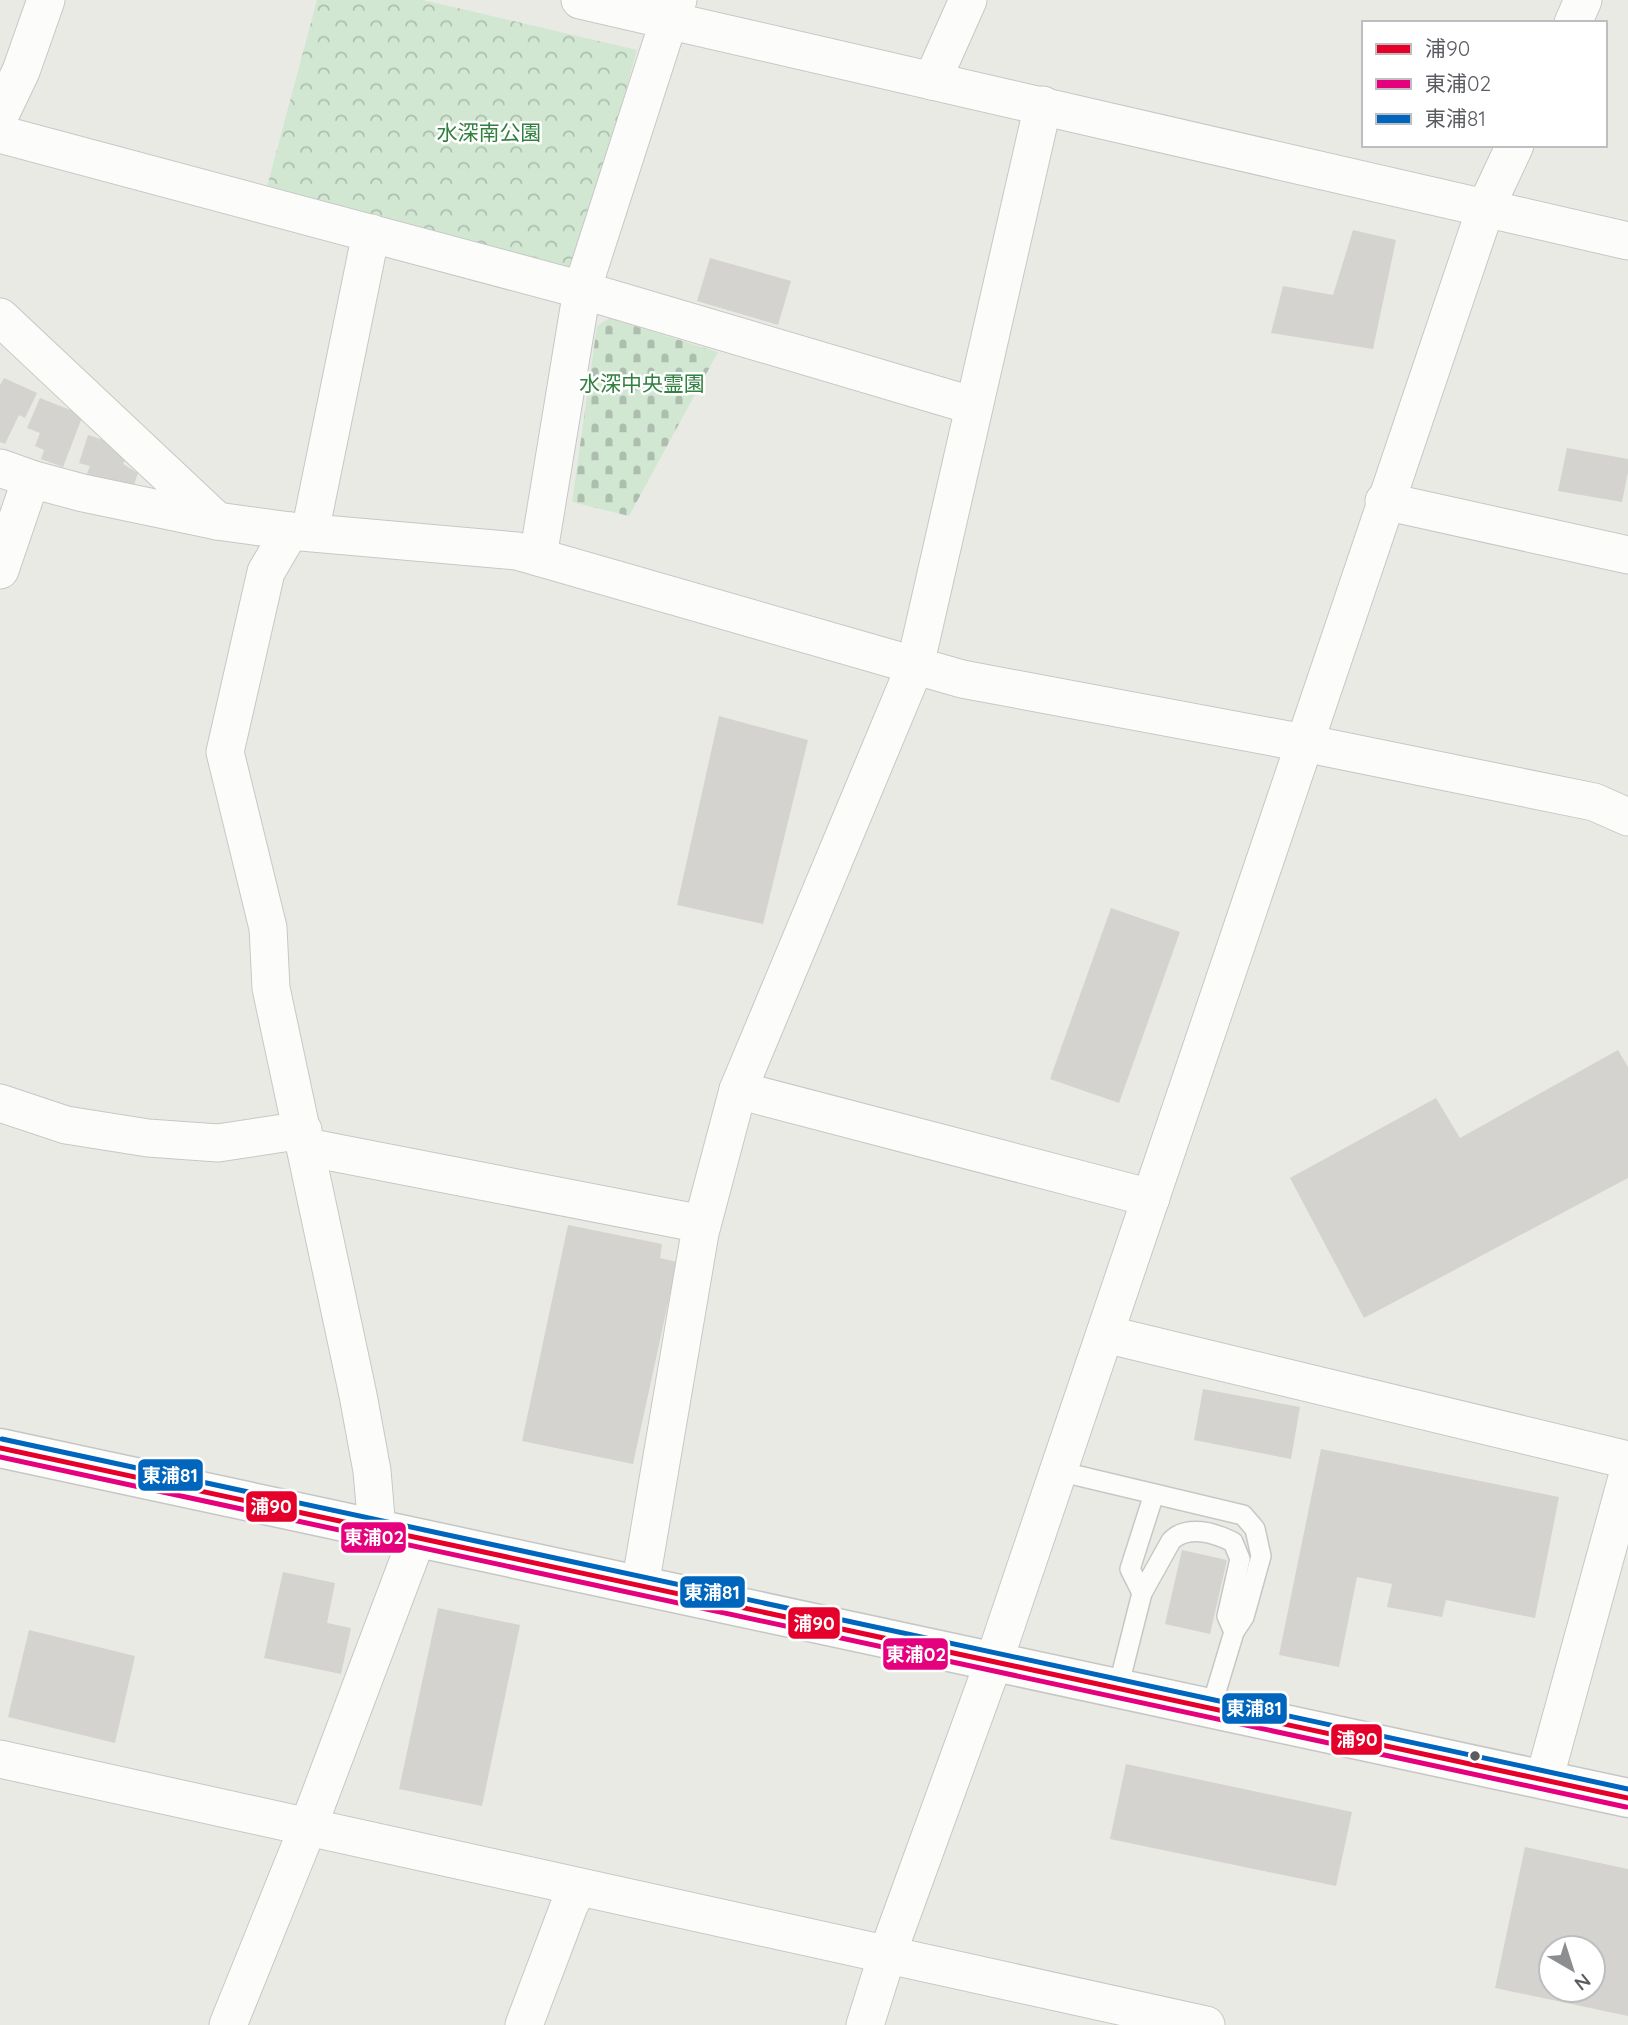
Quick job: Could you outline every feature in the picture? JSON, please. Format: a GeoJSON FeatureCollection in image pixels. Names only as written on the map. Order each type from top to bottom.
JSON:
{"type":"FeatureCollection","features":[{"type":"Feature","properties":{"kind":"street"},"geometry":{"type":"LineString","coordinates":[[0,116],[34,38],[46,0]]}},
{"type":"Feature","properties":{"kind":"street"},"geometry":{"type":"LineString","coordinates":[[580,0],[674,10],[932,81],[1628,241]]}},
{"type":"Feature","properties":{"kind":"street"},"geometry":{"type":"LineString","coordinates":[[932,81],[968,0]]}},
{"type":"Feature","properties":{"kind":"street"},"geometry":{"type":"LineString","coordinates":[[1574,21],[1583,0]]}},
{"type":"Feature","properties":{"kind":"street"},"geometry":{"type":"LineString","coordinates":[[538,557],[582,290],[674,10]]}},
{"type":"Feature","properties":{"kind":"street"},"geometry":{"type":"LineString","coordinates":[[640,1586],[702,1224],[738,1090],[915,666],[1043,106]]}},
{"type":"Feature","properties":{"kind":"street"},"geometry":{"type":"LineString","coordinates":[[0,134],[582,290],[974,406]]}},
{"type":"Feature","properties":{"kind":"street"},"geometry":{"type":"LineString","coordinates":[[865,2025],[887,1955],[994,1661],[1384,501],[1486,207],[1514,147]]}},
{"type":"Feature","properties":{"kind":"street"},"geometry":{"type":"LineString","coordinates":[[371,233],[300,531],[266,572],[225,752],[268,928],[271,988],[363,1420],[372,1471],[377,1529]]}},
{"type":"Feature","properties":{"kind":"street"},"geometry":{"type":"LineString","coordinates":[[0,317],[217,522]]}},
{"type":"Feature","properties":{"kind":"street"},"geometry":{"type":"LineString","coordinates":[[0,570],[15,473],[83,493],[217,522],[517,551],[962,679],[1304,743],[1594,802],[1628,817]]}},
{"type":"Feature","properties":{"kind":"street"},"geometry":{"type":"LineString","coordinates":[[1384,501],[1628,555]]}},
{"type":"Feature","properties":{"kind":"street"},"geometry":{"type":"LineString","coordinates":[[738,1090],[1151,1198]]}},
{"type":"Feature","properties":{"kind":"street"},"geometry":{"type":"LineString","coordinates":[[0,1103],[66,1125],[148,1138],[218,1143],[304,1139],[702,1224]]}},
{"type":"Feature","properties":{"kind":"street"},"geometry":{"type":"LineString","coordinates":[[1105,1334],[1628,1460]]}},
{"type":"Feature","properties":{"kind":"street"},"geometry":{"type":"LineString","coordinates":[[0,1448],[1628,1798]]}},
{"type":"Feature","properties":{"kind":"street"},"geometry":{"type":"LineString","coordinates":[[1544,1780],[1628,1474]]}},
{"type":"Feature","properties":{"kind":"street"},"geometry":{"type":"LineString","coordinates":[[228,2025],[308,1827],[417,1538]]}},
{"type":"Feature","properties":{"kind":"street"},"geometry":{"type":"LineString","coordinates":[[0,1759],[1206,2025]]}},
{"type":"Feature","properties":{"kind":"street"},"geometry":{"type":"LineString","coordinates":[[524,2025],[569,1906],[579,1887]]}},
{"type":"Feature","properties":{"kind":"lane"},"geometry":{"type":"LineString","coordinates":[[1058,1471],[1243,1515],[1255,1529],[1261,1556],[1244,1617],[1234,1632],[1212,1709]]}},
{"type":"Feature","properties":{"kind":"lane"},"geometry":{"type":"LineString","coordinates":[[1142,1593],[1130,1569],[1154,1494]]}},
{"type":"Feature","properties":{"kind":"lane"},"geometry":{"type":"LineString","coordinates":[[1118,1688],[1142,1593],[1171,1541],[1178,1534],[1196,1531],[1224,1537],[1233,1542],[1240,1559],[1227,1616],[1234,1632]]}},
{"type":"Feature","properties":{"kind":"green space","name":"水深南公園"},"geometry":{"type":"Polygon","coordinates":[[[317,0],[423,0],[637,50],[577,266],[564,271],[267,187],[317,0]]]}},
{"type":"Feature","properties":{"kind":"green space","name":"水深中央霊園"},"geometry":{"type":"Polygon","coordinates":[[[609,318],[718,352],[629,516],[572,502],[597,326],[609,318]]]}},
{"type":"Feature","properties":{"kind":"building"},"geometry":{"type":"Polygon","coordinates":[[[1353,230],[1396,240],[1373,349],[1271,333],[1283,286],[1333,295],[1353,230]]]}},
{"type":"Feature","properties":{"kind":"building"},"geometry":{"type":"Polygon","coordinates":[[[710,258],[791,281],[778,325],[697,301],[710,258]]]}},
{"type":"Feature","properties":{"kind":"building"},"geometry":{"type":"Polygon","coordinates":[[[4,378],[37,393],[25,418],[19,415],[5,444],[0,442],[0,385],[4,378]]]}},
{"type":"Feature","properties":{"kind":"building"},"geometry":{"type":"Polygon","coordinates":[[[40,398],[83,415],[63,467],[41,459],[44,450],[35,446],[40,433],[27,428],[40,398]]]}},
{"type":"Feature","properties":{"kind":"building"},"geometry":{"type":"Polygon","coordinates":[[[88,435],[110,442],[111,448],[119,450],[125,460],[123,464],[138,473],[133,488],[87,474],[90,466],[79,463],[88,435]]]}},
{"type":"Feature","properties":{"kind":"building"},"geometry":{"type":"Polygon","coordinates":[[[1567,448],[1628,459],[1622,502],[1558,491],[1567,448]]]}},
{"type":"Feature","properties":{"kind":"building"},"geometry":{"type":"Polygon","coordinates":[[[719,716],[808,740],[763,924],[677,905],[719,716]]]}},
{"type":"Feature","properties":{"kind":"building"},"geometry":{"type":"Polygon","coordinates":[[[1111,908],[1180,932],[1119,1103],[1050,1079],[1111,908]]]}},
{"type":"Feature","properties":{"kind":"building"},"geometry":{"type":"Polygon","coordinates":[[[1618,1050],[1628,1067],[1628,1178],[1364,1318],[1290,1178],[1436,1098],[1460,1138],[1618,1050]]]}},
{"type":"Feature","properties":{"kind":"building"},"geometry":{"type":"Polygon","coordinates":[[[568,1225],[662,1244],[660,1258],[677,1262],[633,1464],[522,1441],[568,1225]]]}},
{"type":"Feature","properties":{"kind":"building"},"geometry":{"type":"Polygon","coordinates":[[[1203,1389],[1300,1407],[1291,1459],[1194,1440],[1203,1389]]]}},
{"type":"Feature","properties":{"kind":"building"},"geometry":{"type":"Polygon","coordinates":[[[1321,1449],[1559,1497],[1535,1618],[1446,1600],[1442,1617],[1387,1607],[1392,1584],[1357,1577],[1339,1667],[1279,1655],[1321,1449]]]}},
{"type":"Feature","properties":{"kind":"building"},"geometry":{"type":"Polygon","coordinates":[[[1182,1550],[1227,1560],[1210,1634],[1165,1624],[1182,1550]]]}},
{"type":"Feature","properties":{"kind":"building"},"geometry":{"type":"Polygon","coordinates":[[[283,1572],[335,1583],[327,1623],[351,1628],[341,1674],[264,1658],[283,1572]]]}},
{"type":"Feature","properties":{"kind":"building"},"geometry":{"type":"Polygon","coordinates":[[[438,1608],[520,1625],[482,1806],[399,1789],[438,1608]]]}},
{"type":"Feature","properties":{"kind":"building"},"geometry":{"type":"Polygon","coordinates":[[[29,1630],[135,1656],[115,1743],[8,1717],[29,1630]]]}},
{"type":"Feature","properties":{"kind":"building"},"geometry":{"type":"Polygon","coordinates":[[[1126,1764],[1352,1812],[1336,1886],[1110,1839],[1126,1764]]]}},
{"type":"Feature","properties":{"kind":"building"},"geometry":{"type":"Polygon","coordinates":[[[1525,1847],[1628,1869],[1628,2016],[1571,2004],[1607,2004],[1607,1934],[1537,1934],[1537,1997],[1495,1988],[1525,1847]]]}},
{"type":"Feature","properties":{"kind":"transit line","name":"東浦81"},"geometry":{"type":"LineString","coordinates":[[2,1439],[1628,1789]]}},
{"type":"Feature","properties":{"kind":"transit line","name":"浦90"},"geometry":{"type":"LineString","coordinates":[[0,1448],[1628,1798]]}},
{"type":"Feature","properties":{"kind":"transit line","name":"東浦02"},"geometry":{"type":"LineString","coordinates":[[0,1457],[1626,1807]]}}]}
